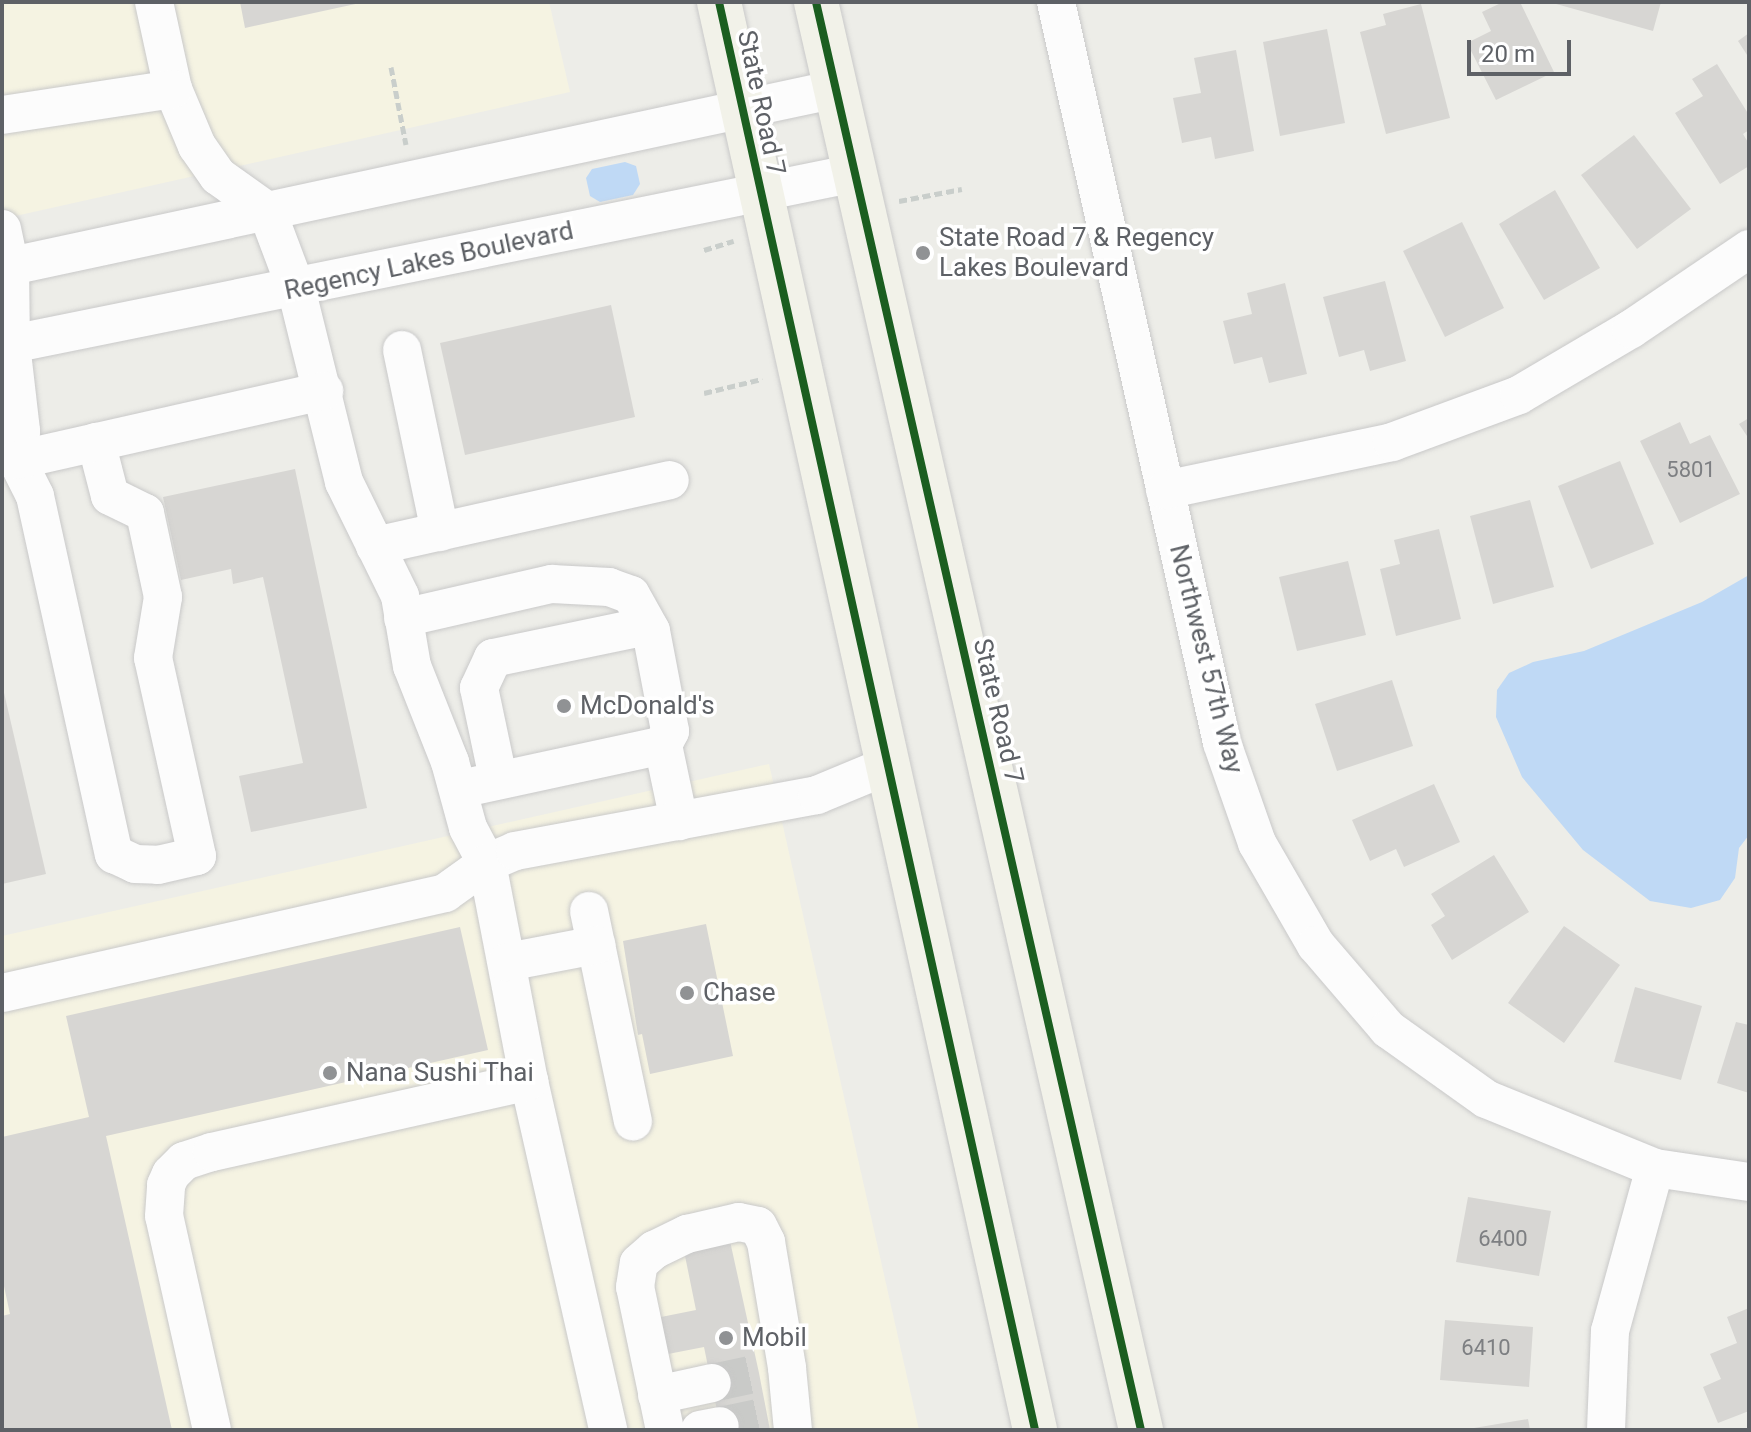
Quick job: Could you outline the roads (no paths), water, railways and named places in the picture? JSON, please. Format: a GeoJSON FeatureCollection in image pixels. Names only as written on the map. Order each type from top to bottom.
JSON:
{"type":"FeatureCollection","features":[{"type":"Feature","properties":{"kind":"main road","name":"State Road 7"},"geometry":{"type":"LineString","coordinates":[[719,2],[1035,1430]]}},
{"type":"Feature","properties":{"kind":"main road","name":"State Road 7"},"geometry":{"type":"LineString","coordinates":[[816,2],[1141,1430]]}},
{"type":"Feature","properties":{"kind":"street"},"geometry":{"type":"LineString","coordinates":[[154,2],[173,89],[197,146],[218,176],[267,211],[296,288],[324,391],[344,482],[390,570],[412,666],[458,791],[468,828],[487,863],[529,1081],[608,1430]]}},
{"type":"Feature","properties":{"kind":"street","name":"Northwest 57th Way"},"geometry":{"type":"LineString","coordinates":[[1056,2],[1222,743],[1257,843],[1316,945],[1388,1029],[1486,1099],[1655,1168],[1749,1182]]}},
{"type":"Feature","properties":{"kind":"street"},"geometry":{"type":"LineString","coordinates":[[2,115],[173,89]]}},
{"type":"Feature","properties":{"kind":"street"},"geometry":{"type":"LineString","coordinates":[[6,267],[836,89]]}},
{"type":"Feature","properties":{"kind":"street","name":"Regency Lakes Boulevard"},"geometry":{"type":"LineString","coordinates":[[6,345],[855,173]]}},
{"type":"Feature","properties":{"kind":"street"},"geometry":{"type":"LineString","coordinates":[[2,229],[6,267],[6,345],[21,431],[7,464]]}},
{"type":"Feature","properties":{"kind":"street"},"geometry":{"type":"LineString","coordinates":[[1165,490],[1392,442],[1519,395],[1631,329],[1749,249]]}},
{"type":"Feature","properties":{"kind":"street"},"geometry":{"type":"LineString","coordinates":[[402,350],[440,532]]}},
{"type":"Feature","properties":{"kind":"street"},"geometry":{"type":"LineString","coordinates":[[7,464],[324,391]]}},
{"type":"Feature","properties":{"kind":"street"},"geometry":{"type":"LineString","coordinates":[[7,464],[35,496],[114,854],[135,864],[158,865],[197,856],[153,658],[163,597],[145,513],[110,496],[96,442]]}},
{"type":"Feature","properties":{"kind":"street"},"geometry":{"type":"LineString","coordinates":[[375,546],[670,480]]}},
{"type":"Feature","properties":{"kind":"street"},"geometry":{"type":"LineString","coordinates":[[403,618],[552,584],[609,587],[631,595],[648,626],[670,731],[663,745],[679,821]]}},
{"type":"Feature","properties":{"kind":"street"},"geometry":{"type":"LineString","coordinates":[[498,778],[479,688],[493,658],[648,626]]}},
{"type":"Feature","properties":{"kind":"street"},"geometry":{"type":"LineString","coordinates":[[458,791],[498,778],[663,745]]}},
{"type":"Feature","properties":{"kind":"street"},"geometry":{"type":"LineString","coordinates":[[2,993],[445,893],[487,863],[515,851],[817,795],[887,766]]}},
{"type":"Feature","properties":{"kind":"street"},"geometry":{"type":"LineString","coordinates":[[507,962],[593,928],[633,1121]]}},
{"type":"Feature","properties":{"kind":"street"},"geometry":{"type":"LineString","coordinates":[[212,1430],[164,1216],[166,1185],[171,1174],[184,1161],[212,1152],[529,1081]]}},
{"type":"Feature","properties":{"kind":"street"},"geometry":{"type":"LineString","coordinates":[[1606,1430],[1610,1331],[1655,1168]]}},
{"type":"Feature","properties":{"kind":"street"},"geometry":{"type":"LineString","coordinates":[[712,1383],[661,1412],[635,1287],[639,1263],[654,1250],[687,1234],[739,1222],[758,1226],[766,1242],[773,1371],[784,1419]]}},
{"type":"Feature","properties":{"kind":"water"},"geometry":{"type":"Polygon","coordinates":[[[625,162],[636,166],[640,184],[633,195],[600,202],[590,196],[586,178],[592,169],[625,162]]]}},
{"type":"Feature","properties":{"kind":"water"},"geometry":{"type":"Polygon","coordinates":[[[1749,575],[1749,835],[1739,848],[1735,878],[1720,900],[1691,908],[1650,901],[1583,850],[1522,777],[1496,717],[1497,690],[1509,673],[1533,662],[1584,651],[1702,602],[1749,575]]]}},
{"type":"Feature","properties":{"kind":"tunnel"},"geometry":{"type":"LineString","coordinates":[[712,1383],[759,1373]]}},
{"type":"Feature","properties":{"kind":"tunnel"},"geometry":{"type":"LineString","coordinates":[[720,1426],[767,1416]]}},
{"type":"Feature","properties":{"kind":"place","name":"State Road 7 & Regency Lakes Boulevard"},"geometry":{"type":"Point","coordinates":[923,253]}},
{"type":"Feature","properties":{"kind":"place","name":"McDonald's"},"geometry":{"type":"Point","coordinates":[564,706]}},
{"type":"Feature","properties":{"kind":"place","name":"Chase"},"geometry":{"type":"Point","coordinates":[687,993]}},
{"type":"Feature","properties":{"kind":"place","name":"Nana Sushi Thai"},"geometry":{"type":"Point","coordinates":[330,1073]}},
{"type":"Feature","properties":{"kind":"place","name":"Mobil"},"geometry":{"type":"Point","coordinates":[726,1338]}}]}
